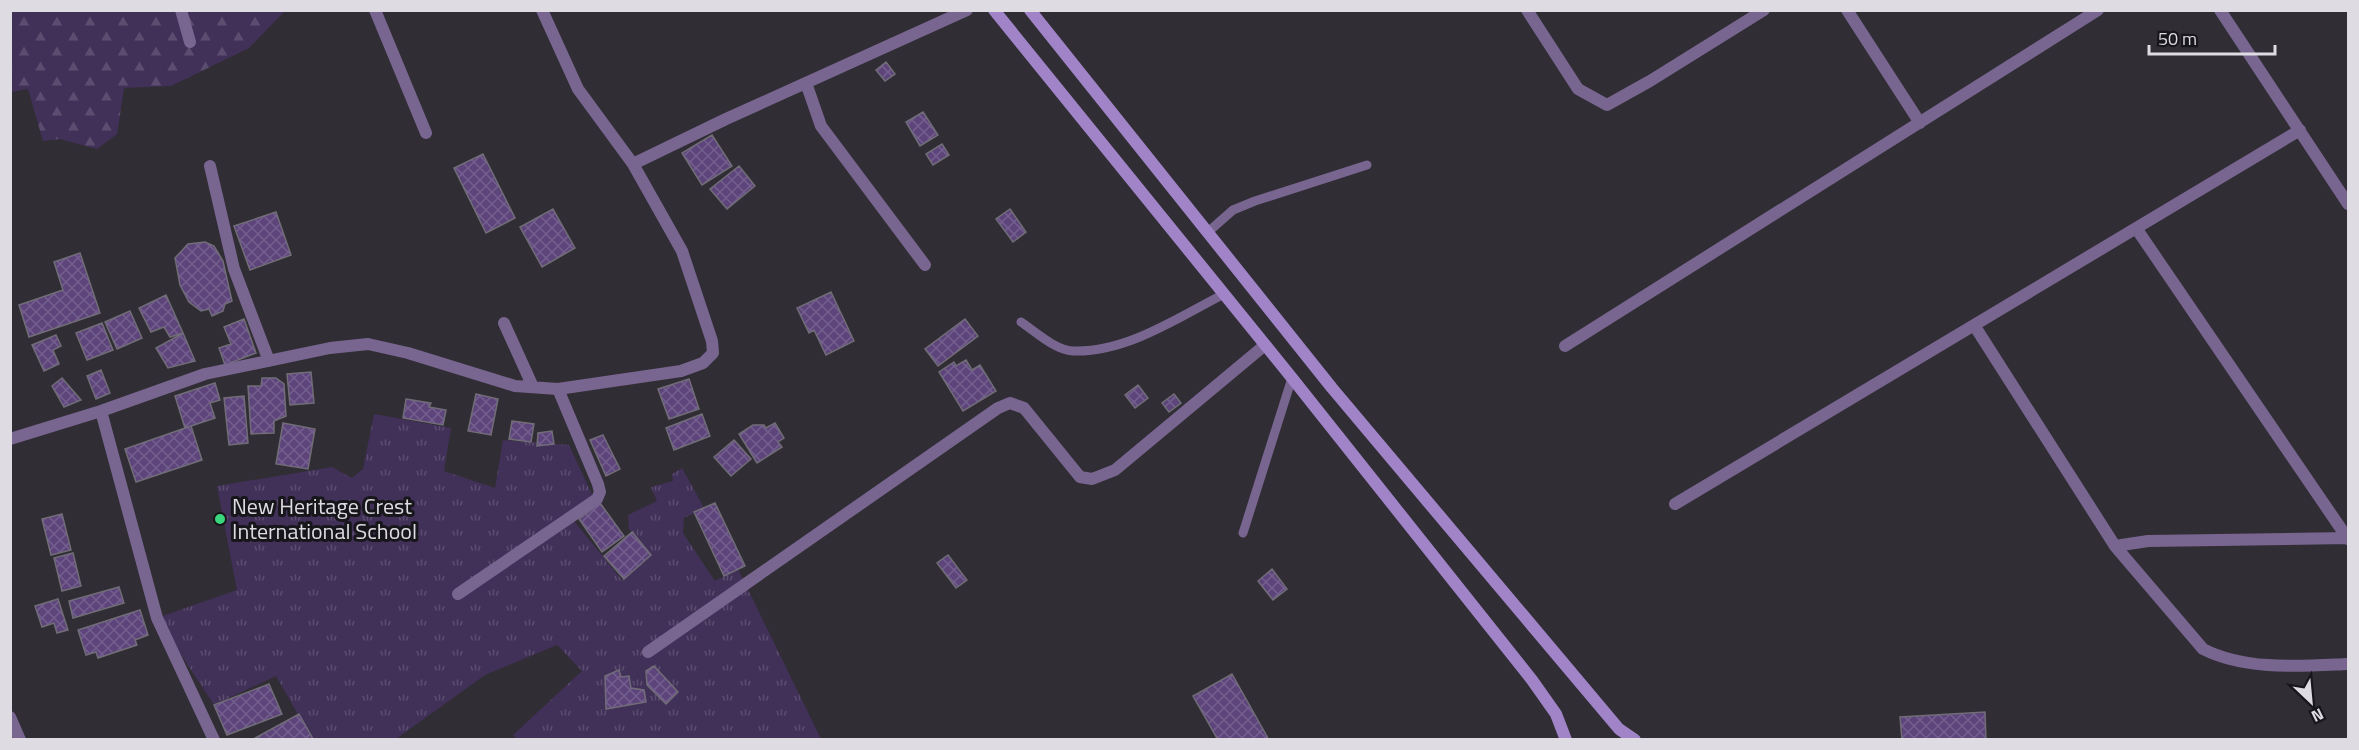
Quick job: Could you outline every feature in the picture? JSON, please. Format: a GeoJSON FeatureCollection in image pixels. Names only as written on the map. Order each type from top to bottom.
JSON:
{"type":"FeatureCollection","features":[{"type":"Feature","properties":{"kind":"main road"},"geometry":{"type":"LineString","coordinates":[[994,10],[1292,378],[1532,680],[1556,714],[1566,740]]}},
{"type":"Feature","properties":{"kind":"main road"},"geometry":{"type":"LineString","coordinates":[[1030,10],[1332,388],[1619,729],[1635,740]]}},
{"type":"Feature","properties":{"kind":"street"},"geometry":{"type":"LineString","coordinates":[[181,10],[190,42]]}},
{"type":"Feature","properties":{"kind":"street"},"geometry":{"type":"LineString","coordinates":[[375,10],[426,133]]}},
{"type":"Feature","properties":{"kind":"street"},"geometry":{"type":"LineString","coordinates":[[10,439],[101,411],[205,374],[330,348],[368,344],[408,353],[515,386],[558,389],[681,371],[703,363],[713,353],[712,341],[682,251],[633,164],[578,89],[542,10]]}},
{"type":"Feature","properties":{"kind":"street"},"geometry":{"type":"LineString","coordinates":[[633,164],[967,10]]}},
{"type":"Feature","properties":{"kind":"street"},"geometry":{"type":"LineString","coordinates":[[1527,10],[1578,88],[1607,105],[1764,10]]}},
{"type":"Feature","properties":{"kind":"street"},"geometry":{"type":"LineString","coordinates":[[1847,10],[1920,123]]}},
{"type":"Feature","properties":{"kind":"street"},"geometry":{"type":"LineString","coordinates":[[1565,346],[2098,10]]}},
{"type":"Feature","properties":{"kind":"street"},"geometry":{"type":"LineString","coordinates":[[2220,10],[2349,204]]}},
{"type":"Feature","properties":{"kind":"street"},"geometry":{"type":"LineString","coordinates":[[806,83],[821,126],[925,265]]}},
{"type":"Feature","properties":{"kind":"street"},"geometry":{"type":"LineString","coordinates":[[1675,504],[2300,130]]}},
{"type":"Feature","properties":{"kind":"street"},"geometry":{"type":"LineString","coordinates":[[210,166],[234,269],[269,361]]}},
{"type":"Feature","properties":{"kind":"street"},"geometry":{"type":"LineString","coordinates":[[2136,228],[2348,538]]}},
{"type":"Feature","properties":{"kind":"street"},"geometry":{"type":"LineString","coordinates":[[504,322],[533,387]]}},
{"type":"Feature","properties":{"kind":"street"},"geometry":{"type":"LineString","coordinates":[[1974,325],[2115,546],[2203,649],[2219,657],[2291,667],[2349,664]]}},
{"type":"Feature","properties":{"kind":"street"},"geometry":{"type":"LineString","coordinates":[[648,652],[998,408],[1010,403],[1024,408],[1080,477],[1092,479],[1115,470],[1265,345]]}},
{"type":"Feature","properties":{"kind":"street"},"geometry":{"type":"LineString","coordinates":[[458,594],[597,499],[600,492],[598,484],[558,389]]}},
{"type":"Feature","properties":{"kind":"street"},"geometry":{"type":"LineString","coordinates":[[101,411],[157,618],[214,740]]}},
{"type":"Feature","properties":{"kind":"street"},"geometry":{"type":"LineString","coordinates":[[2115,546],[2148,541],[2348,538]]}},
{"type":"Feature","properties":{"kind":"street"},"geometry":{"type":"LineString","coordinates":[[10,717],[20,740]]}},
{"type":"Feature","properties":{"kind":"lane"},"geometry":{"type":"LineString","coordinates":[[1208,232],[1233,210],[1367,165]]}},
{"type":"Feature","properties":{"kind":"lane"},"geometry":{"type":"LineString","coordinates":[[1021,322],[1048,342],[1072,351],[1101,347],[1144,334],[1224,294]]}},
{"type":"Feature","properties":{"kind":"lane"},"geometry":{"type":"LineString","coordinates":[[1243,533],[1292,378]]}},
{"type":"Feature","properties":{"kind":"green space"},"geometry":{"type":"Polygon","coordinates":[[[11,11],[285,11],[249,48],[171,86],[124,88],[117,134],[97,149],[60,139],[43,141],[28,89],[11,92],[11,11]]]}},
{"type":"Feature","properties":{"kind":"green space"},"geometry":{"type":"Polygon","coordinates":[[[374,414],[451,428],[444,471],[495,488],[503,440],[569,445],[595,501],[574,521],[622,580],[651,555],[629,529],[628,515],[657,501],[651,487],[673,481],[672,474],[682,468],[704,508],[684,518],[683,533],[715,581],[738,569],[821,739],[517,739],[513,735],[582,671],[557,645],[485,675],[396,739],[312,739],[276,676],[214,705],[157,618],[237,590],[217,486],[332,467],[352,478],[363,469],[374,414]]]}},
{"type":"Feature","properties":{"kind":"building"},"geometry":{"type":"Polygon","coordinates":[[[886,62],[895,74],[885,81],[876,70],[886,62]]]}},
{"type":"Feature","properties":{"kind":"building"},"geometry":{"type":"Polygon","coordinates":[[[923,112],[938,135],[920,146],[906,122],[923,112]]]}},
{"type":"Feature","properties":{"kind":"building"},"geometry":{"type":"Polygon","coordinates":[[[712,135],[732,166],[702,185],[682,153],[712,135]]]}},
{"type":"Feature","properties":{"kind":"building"},"geometry":{"type":"Polygon","coordinates":[[[942,144],[949,155],[933,165],[926,154],[942,144]]]}},
{"type":"Feature","properties":{"kind":"building"},"geometry":{"type":"Polygon","coordinates":[[[483,154],[515,218],[486,233],[454,168],[483,154]]]}},
{"type":"Feature","properties":{"kind":"building"},"geometry":{"type":"Polygon","coordinates":[[[739,166],[755,186],[727,209],[710,189],[739,166]]]}},
{"type":"Feature","properties":{"kind":"building"},"geometry":{"type":"Polygon","coordinates":[[[553,209],[575,248],[542,267],[520,227],[553,209]]]}},
{"type":"Feature","properties":{"kind":"building"},"geometry":{"type":"Polygon","coordinates":[[[1010,209],[1026,232],[1013,242],[996,219],[1010,209]]]}},
{"type":"Feature","properties":{"kind":"building"},"geometry":{"type":"Polygon","coordinates":[[[276,212],[291,255],[250,270],[234,226],[276,212]]]}},
{"type":"Feature","properties":{"kind":"building"},"geometry":{"type":"Polygon","coordinates":[[[205,242],[214,246],[223,261],[232,301],[225,304],[223,311],[212,316],[209,309],[201,311],[189,302],[180,285],[175,258],[188,244],[205,242]]]}},
{"type":"Feature","properties":{"kind":"building"},"geometry":{"type":"Polygon","coordinates":[[[80,253],[100,313],[29,337],[19,305],[63,290],[54,262],[80,253]]]}},
{"type":"Feature","properties":{"kind":"building"},"geometry":{"type":"Polygon","coordinates":[[[831,292],[854,341],[826,355],[814,330],[809,333],[797,308],[831,292]]]}},
{"type":"Feature","properties":{"kind":"building"},"geometry":{"type":"Polygon","coordinates":[[[166,295],[183,333],[170,337],[164,327],[151,332],[139,308],[166,295]]]}},
{"type":"Feature","properties":{"kind":"building"},"geometry":{"type":"Polygon","coordinates":[[[130,311],[142,338],[117,349],[105,322],[130,311]]]}},
{"type":"Feature","properties":{"kind":"building"},"geometry":{"type":"Polygon","coordinates":[[[244,319],[256,353],[225,365],[219,348],[231,344],[224,327],[244,319]]]}},
{"type":"Feature","properties":{"kind":"building"},"geometry":{"type":"Polygon","coordinates":[[[965,319],[978,336],[938,366],[925,349],[965,319]]]}},
{"type":"Feature","properties":{"kind":"building"},"geometry":{"type":"Polygon","coordinates":[[[102,323],[113,350],[87,360],[76,333],[102,323]]]}},
{"type":"Feature","properties":{"kind":"building"},"geometry":{"type":"Polygon","coordinates":[[[183,333],[195,361],[168,368],[156,348],[183,333]]]}},
{"type":"Feature","properties":{"kind":"building"},"geometry":{"type":"Polygon","coordinates":[[[56,335],[61,346],[53,350],[59,364],[44,371],[32,345],[56,335]]]}},
{"type":"Feature","properties":{"kind":"building"},"geometry":{"type":"Polygon","coordinates":[[[966,360],[972,370],[980,365],[996,391],[963,411],[939,372],[954,362],[956,366],[966,360]]]}},
{"type":"Feature","properties":{"kind":"building"},"geometry":{"type":"Polygon","coordinates":[[[101,370],[110,393],[96,399],[87,376],[101,370]]]}},
{"type":"Feature","properties":{"kind":"building"},"geometry":{"type":"Polygon","coordinates":[[[311,372],[314,403],[290,405],[287,374],[311,372]]]}},
{"type":"Feature","properties":{"kind":"building"},"geometry":{"type":"Polygon","coordinates":[[[62,378],[81,400],[64,407],[52,386],[62,378]]]}},
{"type":"Feature","properties":{"kind":"building"},"geometry":{"type":"Polygon","coordinates":[[[262,378],[276,378],[284,384],[286,416],[274,421],[274,433],[251,434],[248,386],[261,386],[262,378]]]}},
{"type":"Feature","properties":{"kind":"building"},"geometry":{"type":"Polygon","coordinates":[[[689,379],[699,409],[669,419],[658,389],[689,379]]]}},
{"type":"Feature","properties":{"kind":"building"},"geometry":{"type":"Polygon","coordinates":[[[215,383],[220,400],[210,403],[215,418],[185,428],[175,396],[215,383]]]}},
{"type":"Feature","properties":{"kind":"building"},"geometry":{"type":"Polygon","coordinates":[[[1138,385],[1148,398],[1135,408],[1125,395],[1138,385]]]}},
{"type":"Feature","properties":{"kind":"building"},"geometry":{"type":"Polygon","coordinates":[[[476,394],[498,399],[491,435],[468,431],[476,394]]]}},
{"type":"Feature","properties":{"kind":"building"},"geometry":{"type":"Polygon","coordinates":[[[1174,394],[1181,403],[1169,412],[1162,403],[1174,394]]]}},
{"type":"Feature","properties":{"kind":"building"},"geometry":{"type":"Polygon","coordinates":[[[244,396],[248,443],[229,445],[224,398],[244,396]]]}},
{"type":"Feature","properties":{"kind":"building"},"geometry":{"type":"Polygon","coordinates":[[[406,399],[431,403],[429,407],[446,410],[443,425],[403,418],[406,399]]]}},
{"type":"Feature","properties":{"kind":"building"},"geometry":{"type":"Polygon","coordinates":[[[702,414],[710,436],[674,450],[666,428],[702,414]]]}},
{"type":"Feature","properties":{"kind":"building"},"geometry":{"type":"Polygon","coordinates":[[[512,421],[534,424],[531,442],[509,439],[512,421]]]}},
{"type":"Feature","properties":{"kind":"building"},"geometry":{"type":"Polygon","coordinates":[[[283,423],[315,429],[308,469],[276,464],[283,423]]]}},
{"type":"Feature","properties":{"kind":"building"},"geometry":{"type":"Polygon","coordinates":[[[775,423],[784,438],[778,442],[782,447],[757,463],[739,434],[753,425],[764,425],[766,428],[775,423]]]}},
{"type":"Feature","properties":{"kind":"building"},"geometry":{"type":"Polygon","coordinates":[[[191,426],[202,460],[136,482],[125,449],[191,426]]]}},
{"type":"Feature","properties":{"kind":"building"},"geometry":{"type":"Polygon","coordinates":[[[552,431],[554,444],[537,446],[538,433],[552,431]]]}},
{"type":"Feature","properties":{"kind":"building"},"geometry":{"type":"Polygon","coordinates":[[[603,435],[620,469],[606,476],[590,440],[603,435]]]}},
{"type":"Feature","properties":{"kind":"building"},"geometry":{"type":"Polygon","coordinates":[[[734,440],[751,459],[731,476],[714,457],[734,440]]]}},
{"type":"Feature","properties":{"kind":"building"},"geometry":{"type":"Polygon","coordinates":[[[600,503],[624,536],[602,552],[579,519],[600,503]]]}},
{"type":"Feature","properties":{"kind":"building"},"geometry":{"type":"Polygon","coordinates":[[[715,503],[745,566],[724,576],[694,512],[715,503]]]}},
{"type":"Feature","properties":{"kind":"building"},"geometry":{"type":"Polygon","coordinates":[[[62,514],[71,550],[51,555],[42,519],[62,514]]]}},
{"type":"Feature","properties":{"kind":"building"},"geometry":{"type":"Polygon","coordinates":[[[632,532],[651,555],[624,579],[604,556],[632,532]]]}},
{"type":"Feature","properties":{"kind":"building"},"geometry":{"type":"Polygon","coordinates":[[[73,553],[81,586],[62,591],[54,558],[73,553]]]}},
{"type":"Feature","properties":{"kind":"building"},"geometry":{"type":"Polygon","coordinates":[[[948,555],[967,580],[956,588],[937,563],[948,555]]]}},
{"type":"Feature","properties":{"kind":"building"},"geometry":{"type":"Polygon","coordinates":[[[1272,569],[1287,589],[1273,600],[1258,581],[1272,569]]]}},
{"type":"Feature","properties":{"kind":"building"},"geometry":{"type":"Polygon","coordinates":[[[119,587],[124,603],[73,618],[69,601],[119,587]]]}},
{"type":"Feature","properties":{"kind":"building"},"geometry":{"type":"Polygon","coordinates":[[[58,599],[68,630],[57,633],[54,623],[42,627],[35,606],[58,599]]]}},
{"type":"Feature","properties":{"kind":"building"},"geometry":{"type":"Polygon","coordinates":[[[140,610],[148,635],[135,640],[137,645],[98,658],[96,652],[86,655],[78,630],[140,610]]]}},
{"type":"Feature","properties":{"kind":"building"},"geometry":{"type":"Polygon","coordinates":[[[654,666],[678,692],[666,704],[647,685],[646,671],[654,666]]]}},
{"type":"Feature","properties":{"kind":"building"},"geometry":{"type":"Polygon","coordinates":[[[619,670],[621,677],[629,676],[631,688],[644,690],[646,702],[606,709],[605,676],[619,670]]]}},
{"type":"Feature","properties":{"kind":"building"},"geometry":{"type":"Polygon","coordinates":[[[1232,674],[1269,740],[1218,740],[1193,696],[1232,674]]]}},
{"type":"Feature","properties":{"kind":"building"},"geometry":{"type":"Polygon","coordinates":[[[269,684],[282,714],[227,735],[214,705],[269,684]]]}},
{"type":"Feature","properties":{"kind":"building"},"geometry":{"type":"Polygon","coordinates":[[[1985,712],[1986,740],[1902,740],[1900,717],[1985,712]]]}},
{"type":"Feature","properties":{"kind":"building"},"geometry":{"type":"Polygon","coordinates":[[[299,714],[313,739],[256,740],[255,738],[299,714]]]}},
{"type":"Feature","properties":{"kind":"place","name":"New Heritage Crest International School"},"geometry":{"type":"Point","coordinates":[220,519]}}]}
